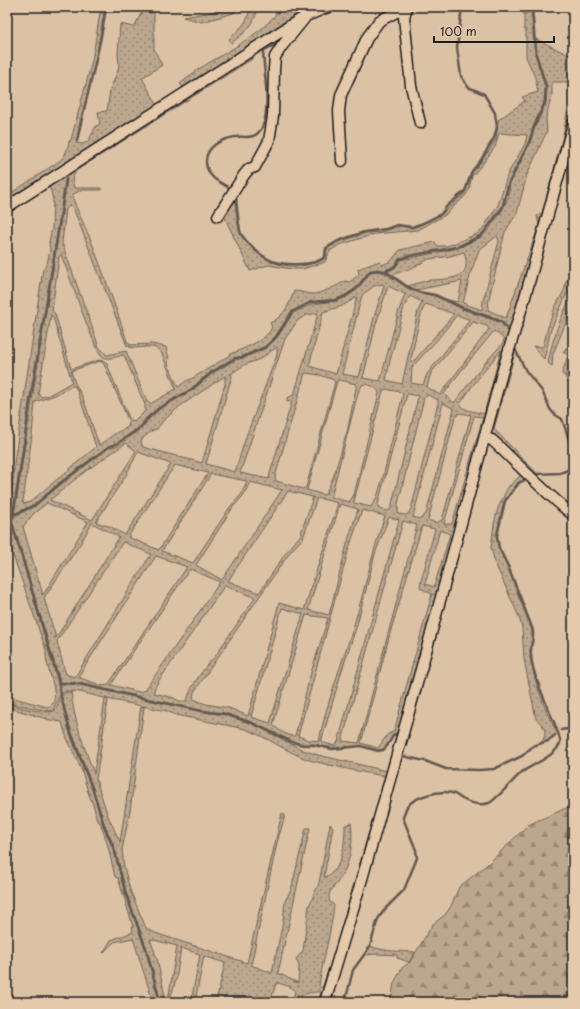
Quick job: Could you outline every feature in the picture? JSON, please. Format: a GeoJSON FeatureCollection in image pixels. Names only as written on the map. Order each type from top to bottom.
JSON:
{"type":"FeatureCollection","features":[{"type":"Feature","properties":{"kind":"street"},"geometry":{"type":"LineString","coordinates":[[7,207],[252,49],[306,16],[328,7]]}},
{"type":"Feature","properties":{"kind":"street"},"geometry":{"type":"LineString","coordinates":[[406,7],[404,17],[411,86],[420,123]]}},
{"type":"Feature","properties":{"kind":"street"},"geometry":{"type":"LineString","coordinates":[[342,161],[339,111],[341,95],[367,38],[379,21],[406,7]]}},
{"type":"Feature","properties":{"kind":"street"},"geometry":{"type":"LineString","coordinates":[[218,216],[244,175],[255,167],[266,149],[273,124],[275,57],[282,46],[297,30],[306,16]]}},
{"type":"Feature","properties":{"kind":"street"},"geometry":{"type":"LineString","coordinates":[[325,1002],[362,879],[502,373],[525,297],[573,124]]}},
{"type":"Feature","properties":{"kind":"street"},"geometry":{"type":"LineString","coordinates":[[485,438],[492,440],[551,497],[573,514]]}},
{"type":"Feature","properties":{"kind":"green space"},"geometry":{"type":"Polygon","coordinates":[[[101,7],[105,7],[95,64],[76,143],[82,144],[88,142],[96,126],[100,124],[98,112],[107,111],[110,90],[119,64],[118,54],[120,24],[134,27],[142,12],[154,12],[154,49],[162,65],[142,78],[158,106],[90,147],[7,201],[7,196],[61,160],[67,149],[69,141],[71,140],[92,61],[101,7]]]}},
{"type":"Feature","properties":{"kind":"green space"},"geometry":{"type":"Polygon","coordinates":[[[223,7],[257,7],[255,18],[249,28],[231,43],[229,39],[245,22],[248,17],[249,8],[236,9],[234,13],[202,22],[183,17],[212,12],[223,7]]]}},
{"type":"Feature","properties":{"kind":"green space"},"geometry":{"type":"Polygon","coordinates":[[[279,7],[306,7],[183,87],[180,84],[197,70],[256,33],[275,15],[279,7]]]}},
{"type":"Feature","properties":{"kind":"green space"},"geometry":{"type":"Polygon","coordinates":[[[524,7],[531,7],[534,47],[545,87],[544,102],[528,143],[508,183],[502,206],[485,231],[458,246],[400,259],[393,267],[384,271],[377,269],[370,271],[356,288],[345,295],[337,299],[311,302],[292,311],[275,337],[265,346],[235,358],[212,372],[192,388],[159,408],[146,418],[140,427],[118,443],[108,447],[60,482],[34,505],[14,514],[67,180],[66,178],[12,515],[10,519],[7,519],[7,505],[12,488],[15,456],[43,269],[47,264],[50,250],[49,242],[52,228],[53,200],[50,188],[46,188],[7,214],[7,209],[251,55],[252,59],[77,170],[72,178],[74,188],[101,188],[102,190],[81,190],[72,195],[92,243],[127,341],[130,345],[152,344],[166,347],[169,359],[168,363],[178,387],[232,353],[251,345],[266,336],[272,327],[270,323],[277,319],[286,309],[294,291],[310,294],[320,293],[345,281],[350,282],[359,274],[358,269],[380,261],[382,265],[391,261],[400,250],[435,242],[437,246],[447,246],[477,234],[482,230],[498,205],[508,173],[525,144],[527,135],[499,133],[495,147],[472,176],[469,190],[465,196],[445,215],[418,230],[375,234],[339,245],[330,251],[325,262],[303,269],[292,269],[268,265],[250,271],[223,214],[234,195],[239,230],[246,242],[267,259],[286,266],[296,266],[306,265],[326,258],[327,249],[338,242],[366,233],[380,232],[401,226],[411,228],[432,220],[442,214],[464,194],[471,174],[496,139],[498,120],[525,101],[522,97],[538,92],[535,77],[526,57],[526,31],[524,29],[524,7]],[[70,205],[66,209],[62,243],[99,347],[107,355],[126,351],[147,401],[150,404],[176,389],[162,354],[158,350],[150,347],[136,348],[127,346],[74,210],[70,205]],[[61,255],[59,257],[52,310],[55,314],[71,369],[99,360],[106,362],[129,418],[134,422],[145,411],[145,405],[124,355],[105,358],[99,352],[61,255]],[[51,315],[38,394],[42,397],[49,395],[72,382],[53,317],[51,315]],[[100,361],[71,371],[75,383],[83,398],[99,445],[116,433],[128,427],[129,422],[104,364],[100,361]],[[75,386],[35,402],[23,501],[24,504],[30,502],[96,447],[75,386]]]}},
{"type":"Feature","properties":{"kind":"green space"},"geometry":{"type":"Polygon","coordinates":[[[536,39],[573,57],[573,114],[389,777],[309,760],[245,729],[176,715],[167,711],[80,692],[66,691],[61,694],[59,683],[78,684],[201,711],[224,714],[251,723],[303,750],[318,755],[387,771],[399,732],[393,735],[387,746],[378,750],[361,746],[332,748],[314,744],[303,744],[279,736],[252,722],[225,713],[201,710],[79,683],[60,682],[12,520],[14,517],[35,506],[61,484],[109,448],[119,445],[142,428],[160,409],[193,390],[213,373],[235,360],[244,358],[266,348],[277,338],[293,313],[312,304],[337,301],[346,297],[357,290],[371,272],[377,271],[385,273],[407,288],[419,293],[435,296],[462,309],[501,323],[508,331],[502,322],[497,319],[445,299],[458,302],[462,281],[416,290],[408,286],[427,280],[452,278],[463,273],[466,268],[464,252],[429,259],[410,269],[397,273],[394,276],[387,272],[395,268],[401,260],[458,248],[481,237],[487,232],[501,212],[508,198],[510,183],[530,143],[535,127],[546,103],[547,87],[537,55],[536,39]],[[552,82],[552,95],[546,118],[547,131],[527,175],[517,213],[505,232],[489,298],[488,310],[506,318],[539,225],[537,216],[542,213],[563,136],[567,113],[571,105],[569,82],[552,82]],[[497,236],[479,250],[471,272],[463,303],[482,310],[499,241],[497,236]],[[383,284],[374,286],[362,295],[342,374],[359,377],[375,314],[384,286],[383,284]],[[388,286],[376,324],[363,378],[380,381],[399,310],[405,294],[388,286]],[[410,296],[404,307],[386,380],[402,384],[418,311],[422,302],[410,296]],[[357,297],[342,306],[323,312],[309,366],[336,374],[357,297]],[[426,304],[421,314],[411,360],[412,363],[454,314],[426,304]],[[318,313],[307,315],[298,320],[285,339],[240,473],[269,479],[292,401],[287,402],[287,398],[294,395],[318,313]],[[457,315],[437,340],[412,367],[411,383],[423,385],[427,374],[469,321],[468,319],[457,315]],[[473,322],[431,373],[427,387],[440,395],[489,329],[487,326],[473,322]],[[494,331],[444,394],[454,403],[485,363],[503,343],[504,339],[494,331]],[[277,347],[260,359],[244,365],[231,374],[232,376],[206,464],[235,472],[247,434],[277,355],[277,347]],[[501,350],[460,404],[467,410],[484,414],[501,350]],[[305,373],[275,477],[276,481],[303,489],[306,487],[335,382],[334,380],[320,375],[305,373]],[[225,376],[180,406],[163,421],[157,429],[153,430],[143,438],[141,442],[143,447],[202,463],[225,384],[225,376]],[[340,380],[337,381],[307,490],[324,495],[334,475],[348,428],[356,388],[356,384],[340,380]],[[365,384],[362,385],[358,393],[331,497],[349,502],[354,495],[379,393],[374,387],[365,384]],[[386,389],[383,391],[354,501],[354,503],[371,507],[377,497],[383,477],[403,394],[386,389]],[[407,394],[378,504],[379,509],[388,511],[391,509],[418,396],[407,394]],[[428,395],[424,398],[398,504],[398,514],[406,515],[411,509],[438,403],[438,400],[428,395]],[[443,403],[413,517],[420,519],[426,514],[454,409],[443,403]],[[459,413],[455,418],[428,520],[436,523],[442,520],[471,415],[459,413]],[[474,416],[444,524],[452,524],[483,417],[474,416]],[[126,443],[83,473],[50,500],[92,520],[136,451],[126,443]],[[138,452],[126,475],[96,522],[111,527],[125,535],[171,464],[138,452]],[[175,465],[128,537],[159,550],[208,473],[175,465]],[[211,474],[162,551],[193,563],[230,507],[241,495],[247,481],[211,474]],[[250,482],[243,496],[233,507],[196,565],[222,580],[282,490],[250,482]],[[288,491],[228,581],[259,593],[285,554],[300,536],[313,497],[288,491]],[[317,498],[303,538],[290,552],[194,692],[193,699],[206,704],[229,708],[248,716],[279,603],[304,610],[338,503],[317,498]],[[47,503],[33,514],[23,527],[43,595],[88,522],[47,503]],[[340,504],[308,610],[329,615],[347,544],[358,509],[340,504]],[[362,510],[349,548],[298,736],[309,740],[319,741],[322,726],[354,625],[376,543],[385,516],[362,510]],[[389,517],[375,554],[357,625],[321,742],[335,746],[338,742],[399,520],[389,517]],[[403,521],[342,741],[359,743],[417,525],[403,521]],[[92,523],[80,544],[44,598],[56,638],[119,537],[92,523]],[[422,526],[391,630],[361,743],[378,748],[388,734],[394,731],[432,594],[420,588],[435,529],[422,526]],[[440,530],[425,584],[434,587],[450,534],[440,530]],[[123,542],[57,641],[65,672],[68,675],[75,677],[151,554],[123,542]],[[156,556],[80,674],[80,678],[103,686],[108,685],[187,567],[156,556]],[[190,569],[111,685],[139,692],[145,690],[220,582],[190,569]],[[225,585],[154,690],[154,693],[174,698],[179,701],[187,701],[190,691],[198,678],[216,655],[255,598],[225,585]],[[282,608],[251,717],[270,723],[303,614],[282,608]],[[306,615],[273,725],[283,732],[295,736],[310,676],[328,618],[306,615]]]}},
{"type":"Feature","properties":{"kind":"green space"},"geometry":{"type":"Polygon","coordinates":[[[573,252],[573,280],[550,332],[544,359],[533,346],[543,347],[555,307],[565,289],[565,283],[569,277],[573,252]]]}},
{"type":"Feature","properties":{"kind":"green space"},"geometry":{"type":"Polygon","coordinates":[[[573,294],[573,305],[553,354],[552,366],[548,363],[552,345],[561,319],[573,294]]]}},
{"type":"Feature","properties":{"kind":"green space"},"geometry":{"type":"Polygon","coordinates":[[[573,342],[573,358],[565,376],[562,374],[568,355],[563,352],[566,348],[571,347],[573,342]]]}},
{"type":"Feature","properties":{"kind":"green space"},"geometry":{"type":"Polygon","coordinates":[[[513,349],[515,353],[494,429],[536,472],[533,474],[490,432],[513,349]]]}},
{"type":"Feature","properties":{"kind":"green space"},"geometry":{"type":"Polygon","coordinates":[[[565,376],[573,376],[573,382],[567,381],[565,376]]]}},
{"type":"Feature","properties":{"kind":"green space"},"geometry":{"type":"Polygon","coordinates":[[[519,472],[530,477],[518,482],[504,501],[496,536],[499,548],[531,627],[531,664],[545,707],[558,733],[540,744],[543,740],[545,731],[536,719],[524,659],[522,628],[519,617],[495,563],[491,548],[498,508],[508,487],[520,476],[519,472]]]}},
{"type":"Feature","properties":{"kind":"green space"},"geometry":{"type":"Polygon","coordinates":[[[7,521],[11,521],[57,680],[60,695],[53,710],[49,711],[7,703],[7,696],[47,707],[52,705],[55,695],[46,650],[7,538],[7,521]]]}},
{"type":"Feature","properties":{"kind":"green space"},"geometry":{"type":"Polygon","coordinates":[[[67,692],[71,692],[77,723],[94,773],[105,699],[108,700],[96,780],[108,816],[120,842],[141,706],[144,707],[130,811],[122,850],[124,867],[130,890],[146,928],[155,933],[247,963],[282,813],[285,815],[277,843],[251,965],[272,973],[283,922],[285,901],[291,890],[306,828],[310,828],[278,973],[298,983],[299,966],[296,959],[303,951],[309,906],[319,883],[330,824],[333,827],[324,877],[330,874],[339,863],[342,856],[345,825],[351,823],[352,845],[350,856],[342,875],[329,894],[330,902],[334,905],[319,986],[322,988],[334,953],[370,828],[374,828],[323,1002],[318,1002],[321,992],[318,992],[302,994],[299,1002],[293,1002],[295,990],[278,983],[276,984],[270,1002],[216,1002],[225,963],[204,956],[195,1002],[191,1002],[200,954],[181,948],[176,980],[169,1002],[161,1002],[147,949],[126,893],[115,848],[105,825],[70,727],[61,696],[67,692]],[[150,939],[157,959],[165,996],[168,1000],[177,946],[150,939]]]}},
{"type":"Feature","properties":{"kind":"green space"},"geometry":{"type":"Polygon","coordinates":[[[61,697],[72,739],[114,849],[125,894],[146,949],[160,1002],[153,1002],[133,938],[114,942],[103,953],[111,940],[133,932],[132,923],[118,878],[115,877],[108,846],[100,822],[97,821],[82,771],[66,736],[62,722],[50,720],[7,707],[7,704],[38,711],[51,712],[55,711],[61,697]]]}},
{"type":"Feature","properties":{"kind":"green space"},"geometry":{"type":"Polygon","coordinates":[[[573,805],[573,1002],[391,1002],[394,983],[402,968],[410,962],[433,924],[445,915],[451,906],[459,887],[489,863],[528,825],[573,805]]]}},
{"type":"Feature","properties":{"kind":"green space"},"geometry":{"type":"Polygon","coordinates":[[[370,946],[387,950],[415,952],[409,962],[397,958],[397,955],[365,955],[370,946]]]}},
{"type":"Feature","properties":{"kind":"waterway"},"geometry":{"type":"LineString","coordinates":[[77,141],[100,41],[106,7]]}},
{"type":"Feature","properties":{"kind":"waterway"},"geometry":{"type":"LineString","coordinates":[[236,194],[240,231],[242,236],[258,253],[264,257],[274,262],[286,264],[303,264],[317,261],[325,256],[326,248],[338,241],[364,232],[386,229],[397,225],[412,227],[441,214],[447,206],[465,191],[472,171],[481,160],[494,138],[497,127],[495,113],[484,94],[468,87],[461,76],[457,48],[462,7]]}},
{"type":"Feature","properties":{"kind":"waterway"},"geometry":{"type":"LineString","coordinates":[[13,515],[35,505],[108,447],[118,443],[141,427],[159,408],[192,389],[212,372],[235,358],[243,357],[266,347],[276,337],[292,312],[311,302],[337,300],[346,296],[356,289],[370,271],[385,271],[394,267],[400,259],[458,247],[481,236],[503,207],[509,183],[529,143],[545,102],[546,87],[536,55],[532,7]]}},
{"type":"Feature","properties":{"kind":"waterway"},"geometry":{"type":"LineString","coordinates":[[230,188],[212,176],[207,168],[206,157],[211,148],[219,142],[235,137],[253,136],[262,128],[265,120],[267,101],[263,52],[273,46],[284,36]]}},
{"type":"Feature","properties":{"kind":"waterway"},"geometry":{"type":"LineString","coordinates":[[66,179],[16,499],[11,520],[58,678],[69,728],[93,790],[104,826],[114,849],[126,894],[146,949],[160,1002]]}},
{"type":"Feature","properties":{"kind":"waterway"},"geometry":{"type":"LineString","coordinates":[[385,271],[408,287],[419,292],[435,295],[463,308],[502,322],[508,330]]}},
{"type":"Feature","properties":{"kind":"waterway"},"geometry":{"type":"LineString","coordinates":[[514,347],[526,371],[542,391],[550,409],[554,414],[562,419],[573,451]]}},
{"type":"Feature","properties":{"kind":"waterway"},"geometry":{"type":"LineString","coordinates":[[536,474],[560,473],[573,468]]}},
{"type":"Feature","properties":{"kind":"waterway"},"geometry":{"type":"LineString","coordinates":[[345,1002],[353,970],[370,946],[378,919],[385,909],[404,890],[417,858],[416,850],[403,818],[410,803],[421,797],[441,792],[453,793],[475,804],[489,803],[522,772],[554,752],[560,743],[558,731],[533,667],[531,651],[533,631],[508,566],[499,548],[497,536],[505,501],[519,483],[529,478]]}},
{"type":"Feature","properties":{"kind":"waterway"},"geometry":{"type":"LineString","coordinates":[[59,683],[78,684],[201,711],[224,714],[252,723],[292,742],[303,745],[314,745],[332,749],[361,746],[378,751],[383,750],[393,736],[398,732]]}},
{"type":"Feature","properties":{"kind":"waterway"},"geometry":{"type":"LineString","coordinates":[[561,730],[573,728]]}},
{"type":"Feature","properties":{"kind":"waterway"},"geometry":{"type":"LineString","coordinates":[[409,735],[402,756],[425,761],[446,769],[479,770],[494,769],[522,756],[533,746],[548,741],[555,735]]}}]}
